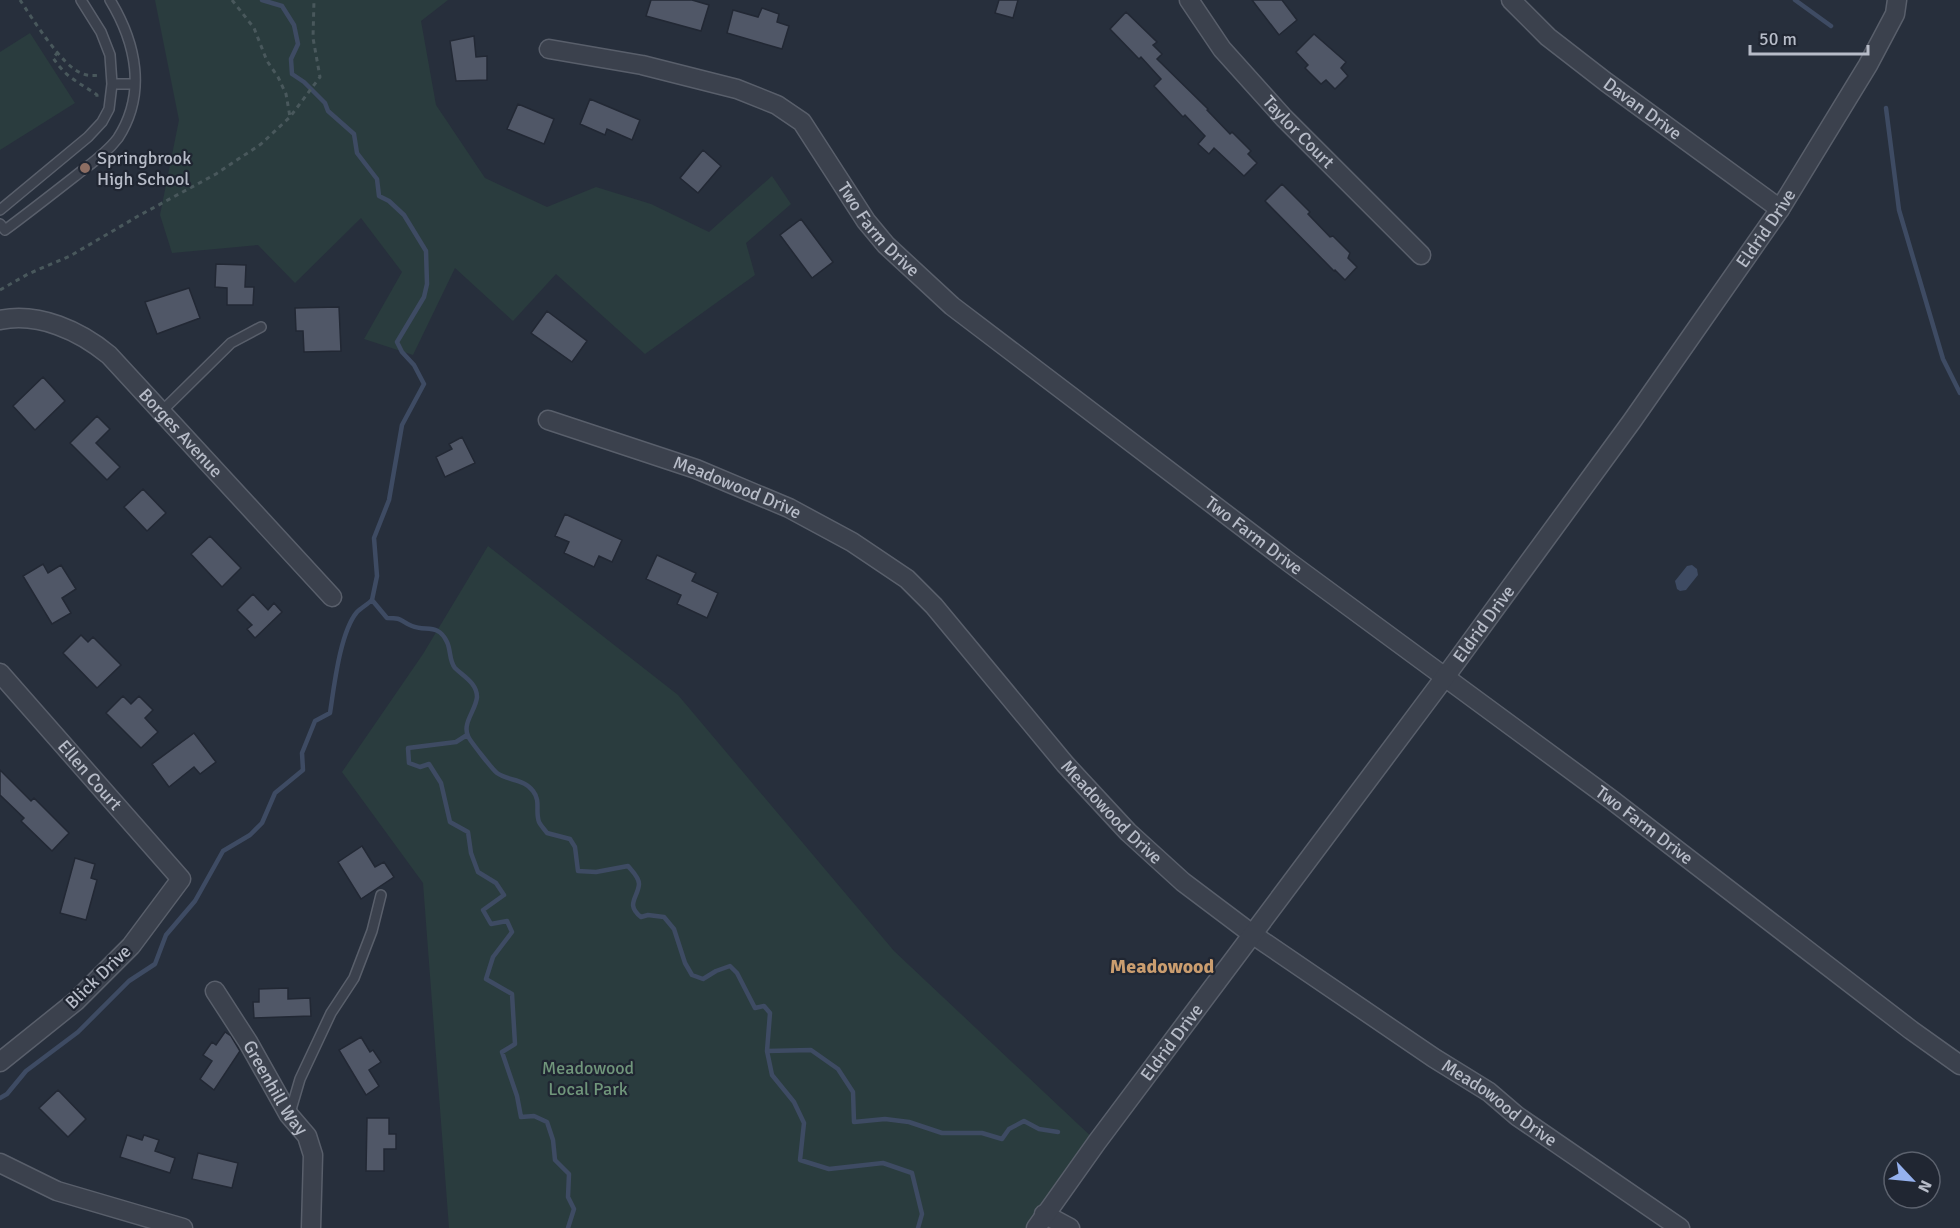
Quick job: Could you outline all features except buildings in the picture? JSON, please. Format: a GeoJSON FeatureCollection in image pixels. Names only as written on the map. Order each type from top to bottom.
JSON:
{"type":"FeatureCollection","features":[{"type":"Feature","properties":{"kind":"street","name":"Taylor Court"},"geometry":{"type":"LineString","coordinates":[[1189,0],[1222,50],[1284,118],[1421,255]]}},
{"type":"Feature","properties":{"kind":"street","name":"Davan Drive"},"geometry":{"type":"LineString","coordinates":[[1511,0],[1548,37],[1598,76],[1780,209]]}},
{"type":"Feature","properties":{"kind":"street","name":"Eldrid Drive"},"geometry":{"type":"LineString","coordinates":[[1040,1221],[1613,448],[1780,209],[1868,65],[1895,14],[1897,0]]}},
{"type":"Feature","properties":{"kind":"street","name":"Two Farm Drive"},"geometry":{"type":"LineString","coordinates":[[549,49],[648,67],[737,89],[777,105],[801,122],[872,229],[886,245],[952,306],[1290,563],[1612,801],[1960,1065]]}},
{"type":"Feature","properties":{"kind":"street","name":"Borges Avenue"},"geometry":{"type":"LineString","coordinates":[[0,320],[10,318],[35,320],[73,331],[90,340],[109,355],[332,597]]}},
{"type":"Feature","properties":{"kind":"street","name":"Meadowood Drive"},"geometry":{"type":"LineString","coordinates":[[548,420],[696,469],[789,508],[852,542],[907,579],[934,606],[1065,764],[1128,832],[1184,882],[1252,934],[1434,1058],[1489,1092],[1517,1116],[1680,1228]]}},
{"type":"Feature","properties":{"kind":"street","name":"Ellen Court"},"geometry":{"type":"LineString","coordinates":[[0,673],[181,879]]}},
{"type":"Feature","properties":{"kind":"street","name":"Blick Drive"},"geometry":{"type":"LineString","coordinates":[[0,1062],[76,1001],[130,946],[181,879]]}},
{"type":"Feature","properties":{"kind":"street","name":"Greenhill Way"},"geometry":{"type":"LineString","coordinates":[[215,991],[248,1041],[289,1115],[307,1136],[313,1155],[310,1228]]}},
{"type":"Feature","properties":{"kind":"street"},"geometry":{"type":"LineString","coordinates":[[0,1163],[57,1191],[183,1228]]}},
{"type":"Feature","properties":{"kind":"street"},"geometry":{"type":"LineString","coordinates":[[1040,1221],[1070,1228]]}},
{"type":"Feature","properties":{"kind":"lane"},"geometry":{"type":"LineString","coordinates":[[0,210],[88,137],[102,122],[109,109],[112,84],[110,55],[101,32],[81,0]]}},
{"type":"Feature","properties":{"kind":"lane"},"geometry":{"type":"LineString","coordinates":[[0,224],[5,230],[104,153],[118,137],[128,117],[135,84],[135,63],[128,35],[110,0]]}},
{"type":"Feature","properties":{"kind":"lane"},"geometry":{"type":"LineString","coordinates":[[112,84],[135,84]]}},
{"type":"Feature","properties":{"kind":"lane"},"geometry":{"type":"LineString","coordinates":[[161,411],[231,343],[261,327]]}},
{"type":"Feature","properties":{"kind":"lane"},"geometry":{"type":"LineString","coordinates":[[289,1115],[300,1079],[331,1013],[354,978],[372,932],[381,895]]}},
{"type":"Feature","properties":{"kind":"path"},"geometry":{"type":"LineString","coordinates":[[20,0],[58,52],[79,73],[93,76],[111,73]]}},
{"type":"Feature","properties":{"kind":"path"},"geometry":{"type":"LineString","coordinates":[[232,0],[254,28],[267,62],[278,77],[286,94],[291,115]]}},
{"type":"Feature","properties":{"kind":"path"},"geometry":{"type":"LineString","coordinates":[[0,290],[28,274],[70,256],[216,174],[261,144],[291,115],[320,77],[313,38],[314,0]]}},
{"type":"Feature","properties":{"kind":"path"},"geometry":{"type":"LineString","coordinates":[[58,52],[53,58],[60,68],[72,79],[97,95],[97,102]]}},
{"type":"Feature","properties":{"kind":"path"},"geometry":{"type":"LineString","coordinates":[[320,77],[327,80]]}},
{"type":"Feature","properties":{"kind":"green space"},"geometry":{"type":"Polygon","coordinates":[[[155,0],[448,0],[421,21],[436,105],[485,178],[547,207],[596,187],[651,204],[709,232],[772,176],[791,204],[746,243],[755,275],[645,354],[556,274],[513,321],[455,268],[413,355],[364,339],[402,272],[361,218],[295,283],[258,245],[172,253],[160,215],[179,120],[155,0]]]}},
{"type":"Feature","properties":{"kind":"green space"},"geometry":{"type":"Polygon","coordinates":[[[30,33],[75,103],[0,150],[0,52],[30,33]]]}},
{"type":"Feature","properties":{"kind":"green space","name":"Meadowood Local Park"},"geometry":{"type":"Polygon","coordinates":[[[488,546],[678,695],[894,951],[1097,1142],[1036,1228],[449,1228],[423,883],[342,772],[423,654],[488,546]]]}},
{"type":"Feature","properties":{"kind":"water"},"geometry":{"type":"Polygon","coordinates":[[[1692,565],[1697,569],[1698,575],[1686,590],[1680,591],[1675,581],[1687,566],[1692,565]]]}},
{"type":"Feature","properties":{"kind":"waterway"},"geometry":{"type":"LineString","coordinates":[[262,0],[282,6],[294,25],[298,44],[291,59],[292,74],[304,82],[325,103],[328,111],[354,134],[357,153],[377,179],[379,196],[389,201],[404,215],[426,251],[427,284],[424,297],[397,342],[402,352],[414,365],[424,384],[402,425],[389,500],[374,538],[377,576],[372,600],[387,618],[399,619],[417,628],[440,632],[448,645],[453,665],[475,688],[477,697],[468,721],[468,736],[497,773],[530,787],[537,799],[538,818],[547,833],[570,839],[575,847],[578,871],[596,872],[628,866],[639,881],[633,905],[636,912],[641,917],[648,915],[664,917],[674,929],[685,963],[692,975],[703,979],[730,966],[737,973],[755,1008],[764,1006],[770,1013],[767,1051],[772,1075],[794,1102],[804,1123],[800,1160],[829,1169],[883,1163],[912,1173],[922,1214],[918,1228]]}},
{"type":"Feature","properties":{"kind":"waterway"},"geometry":{"type":"LineString","coordinates":[[1795,0],[1831,26]]}},
{"type":"Feature","properties":{"kind":"waterway"},"geometry":{"type":"LineString","coordinates":[[1886,108],[1899,210],[1943,359],[1960,393]]}},
{"type":"Feature","properties":{"kind":"waterway"},"geometry":{"type":"LineString","coordinates":[[0,1098],[7,1094],[26,1071],[78,1032],[129,981],[155,964],[166,935],[195,901],[223,851],[250,835],[262,823],[275,793],[303,770],[302,753],[315,721],[330,713],[346,633],[357,612],[372,600]]}},
{"type":"Feature","properties":{"kind":"waterway"},"geometry":{"type":"LineString","coordinates":[[467,735],[456,742],[408,748],[409,763],[420,767],[429,764],[441,783],[450,822],[468,832],[471,853],[478,872],[496,883],[504,895],[483,910],[491,924],[507,921],[512,932],[493,957],[486,979],[512,994],[515,1044],[502,1052],[517,1096],[521,1117],[534,1116],[547,1122],[553,1140],[555,1160],[569,1174],[568,1197],[574,1209],[568,1228]]}},
{"type":"Feature","properties":{"kind":"waterway"},"geometry":{"type":"LineString","coordinates":[[767,1051],[811,1050],[838,1069],[853,1092],[854,1122],[885,1119],[909,1122],[942,1133],[982,1133],[1002,1139],[1009,1129],[1024,1121],[1039,1129],[1058,1132]]}},
{"type":"Feature","properties":{"kind":"place","name":"Springbrook High School"},"geometry":{"type":"Point","coordinates":[85,168]}},
{"type":"Feature","properties":{"kind":"district","name":"Meadowood"},"geometry":{"type":"Point","coordinates":[1162,966]}}]}
